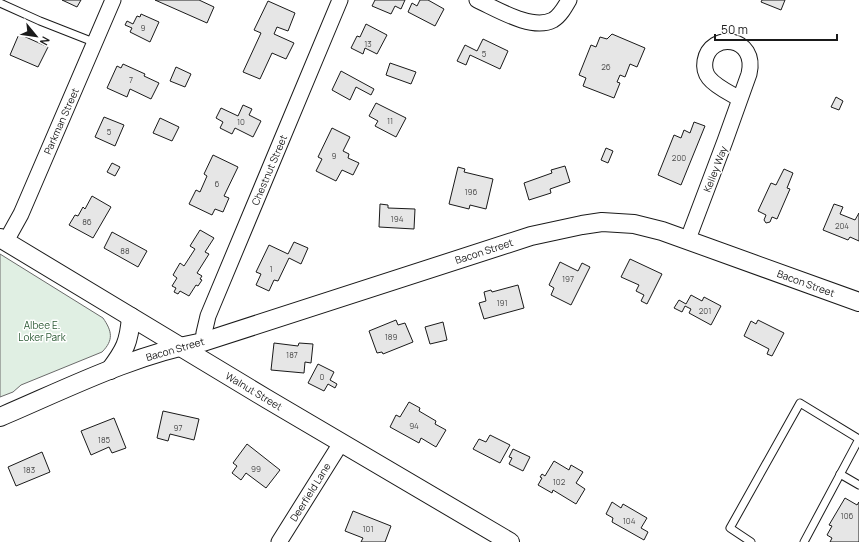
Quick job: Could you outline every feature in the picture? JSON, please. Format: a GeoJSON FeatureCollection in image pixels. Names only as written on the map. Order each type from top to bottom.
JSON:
{"type":"FeatureCollection","features":[{"type":"Feature","properties":{"kind":"street","name":"Parkman Street"},"geometry":{"type":"LineString","coordinates":[[3,239],[21,214],[114,0]]}},
{"type":"Feature","properties":{"kind":"street","name":"Chestnut Street"},"geometry":{"type":"LineString","coordinates":[[203,342],[208,316],[340,0]]}},
{"type":"Feature","properties":{"kind":"street"},"geometry":{"type":"LineString","coordinates":[[477,0],[519,19],[535,23],[544,23],[554,19],[569,0]]}},
{"type":"Feature","properties":{"kind":"street","name":"Kelley Way"},"geometry":{"type":"LineString","coordinates":[[688,239],[726,141],[740,99]]}},
{"type":"Feature","properties":{"kind":"street","name":"Bacon Street"},"geometry":{"type":"LineString","coordinates":[[0,416],[110,370],[178,346],[203,342],[507,243],[559,229],[602,222],[634,224],[688,239],[859,302]]}},
{"type":"Feature","properties":{"kind":"street","name":"Walnut Street"},"geometry":{"type":"LineString","coordinates":[[3,239],[178,346],[510,542]]}},
{"type":"Feature","properties":{"kind":"street"},"geometry":{"type":"LineString","coordinates":[[110,370],[124,350],[130,330],[131,317]]}},
{"type":"Feature","properties":{"kind":"street","name":"Deerfield Lane"},"geometry":{"type":"LineString","coordinates":[[279,542],[341,443]]}},
{"type":"Feature","properties":{"kind":"lane"},"geometry":{"type":"LineString","coordinates":[[0,3],[40,21],[96,43]]}},
{"type":"Feature","properties":{"kind":"lane"},"geometry":{"type":"LineString","coordinates":[[751,542],[730,528],[800,403],[859,439],[804,542]]}},
{"type":"Feature","properties":{"kind":"lane"},"geometry":{"type":"LineString","coordinates":[[840,474],[859,485]]}},
{"type":"Feature","properties":{"kind":"green space","name":"Albee E. Loker Park"},"geometry":{"type":"Polygon","coordinates":[[[0,254],[103,318],[110,331],[110,339],[106,348],[102,352],[21,385],[13,392],[0,397],[0,254]]]}},
{"type":"Feature","properties":{"kind":"building"},"geometry":{"type":"Polygon","coordinates":[[[62,0],[81,0],[77,7],[62,0]]]}},
{"type":"Feature","properties":{"kind":"building"},"geometry":{"type":"Polygon","coordinates":[[[155,0],[199,0],[214,7],[207,23],[155,0]]]}},
{"type":"Feature","properties":{"kind":"building"},"geometry":{"type":"Polygon","coordinates":[[[375,0],[405,0],[401,9],[395,6],[391,14],[372,6],[375,0]]]}},
{"type":"Feature","properties":{"kind":"building"},"geometry":{"type":"Polygon","coordinates":[[[420,0],[428,0],[444,9],[435,26],[408,12],[412,3],[417,6],[420,0]]]}},
{"type":"Feature","properties":{"kind":"building"},"geometry":{"type":"Polygon","coordinates":[[[762,0],[785,0],[781,10],[761,2],[762,0]]]}},
{"type":"Feature","properties":{"kind":"building"},"geometry":{"type":"Polygon","coordinates":[[[268,1],[295,13],[288,31],[277,27],[274,34],[294,43],[286,59],[272,53],[260,79],[243,72],[261,33],[254,30],[268,1]]]}},
{"type":"Feature","properties":{"kind":"building"},"geometry":{"type":"Polygon","coordinates":[[[141,14],[159,22],[150,42],[130,32],[132,28],[125,25],[127,21],[133,24],[137,16],[140,17],[141,14]]]}},
{"type":"Feature","properties":{"kind":"building"},"geometry":{"type":"Polygon","coordinates":[[[366,24],[387,35],[377,54],[365,48],[363,54],[351,48],[357,36],[360,37],[366,24]]]}},
{"type":"Feature","properties":{"kind":"building"},"geometry":{"type":"Polygon","coordinates":[[[19,34],[48,47],[38,67],[10,55],[19,34]]]}},
{"type":"Feature","properties":{"kind":"building"},"geometry":{"type":"Polygon","coordinates":[[[612,34],[645,48],[637,67],[630,64],[625,77],[620,75],[617,82],[620,83],[614,98],[583,86],[586,78],[579,75],[591,45],[596,47],[600,37],[607,39],[612,34]]]}},
{"type":"Feature","properties":{"kind":"building"},"geometry":{"type":"Polygon","coordinates":[[[483,39],[508,51],[500,69],[470,55],[466,65],[457,61],[465,45],[477,51],[483,39]]]}},
{"type":"Feature","properties":{"kind":"building"},"geometry":{"type":"Polygon","coordinates":[[[390,63],[416,72],[411,84],[386,75],[390,63]]]}},
{"type":"Feature","properties":{"kind":"building"},"geometry":{"type":"Polygon","coordinates":[[[123,64],[145,74],[144,76],[159,83],[151,99],[130,89],[127,97],[107,88],[117,66],[121,68],[123,64]]]}},
{"type":"Feature","properties":{"kind":"building"},"geometry":{"type":"Polygon","coordinates":[[[176,67],[191,74],[185,87],[170,81],[176,67]]]}},
{"type":"Feature","properties":{"kind":"building"},"geometry":{"type":"Polygon","coordinates":[[[341,71],[374,89],[371,95],[356,87],[350,100],[332,90],[341,71]]]}},
{"type":"Feature","properties":{"kind":"building"},"geometry":{"type":"Polygon","coordinates":[[[836,97],[843,101],[839,110],[831,107],[836,97]]]}},
{"type":"Feature","properties":{"kind":"building"},"geometry":{"type":"Polygon","coordinates":[[[376,103],[406,118],[396,137],[375,126],[378,121],[369,116],[376,103]]]}},
{"type":"Feature","properties":{"kind":"building"},"geometry":{"type":"Polygon","coordinates":[[[243,105],[252,109],[249,115],[261,121],[253,137],[235,128],[232,134],[220,128],[223,122],[216,118],[221,108],[238,116],[243,105]]]}},
{"type":"Feature","properties":{"kind":"building"},"geometry":{"type":"Polygon","coordinates":[[[104,117],[124,125],[115,146],[95,137],[104,117]]]}},
{"type":"Feature","properties":{"kind":"building"},"geometry":{"type":"Polygon","coordinates":[[[160,118],[179,127],[172,141],[153,133],[160,118]]]}},
{"type":"Feature","properties":{"kind":"building"},"geometry":{"type":"Polygon","coordinates":[[[694,122],[705,126],[681,185],[658,175],[674,135],[681,138],[684,130],[690,133],[694,122]]]}},
{"type":"Feature","properties":{"kind":"building"},"geometry":{"type":"Polygon","coordinates":[[[332,128],[350,137],[343,151],[349,154],[348,158],[359,163],[353,175],[342,170],[336,181],[316,171],[322,159],[318,157],[332,128]]]}},
{"type":"Feature","properties":{"kind":"building"},"geometry":{"type":"Polygon","coordinates":[[[606,148],[613,151],[608,163],[601,160],[606,148]]]}},
{"type":"Feature","properties":{"kind":"building"},"geometry":{"type":"Polygon","coordinates":[[[213,155],[238,167],[224,196],[229,198],[223,212],[215,209],[212,215],[189,204],[196,190],[200,192],[207,176],[204,174],[213,155]]]}},
{"type":"Feature","properties":{"kind":"building"},"geometry":{"type":"Polygon","coordinates":[[[112,163],[120,167],[115,176],[107,172],[112,163]]]}},
{"type":"Feature","properties":{"kind":"building"},"geometry":{"type":"Polygon","coordinates":[[[565,166],[570,182],[550,189],[551,193],[529,200],[524,183],[552,173],[551,170],[565,166]]]}},
{"type":"Feature","properties":{"kind":"building"},"geometry":{"type":"Polygon","coordinates":[[[458,167],[465,169],[464,172],[493,179],[486,209],[470,205],[469,209],[449,204],[458,167]]]}},
{"type":"Feature","properties":{"kind":"building"},"geometry":{"type":"Polygon","coordinates":[[[784,169],[793,173],[787,188],[790,189],[777,219],[772,217],[770,222],[766,223],[764,220],[766,215],[758,211],[771,183],[776,185],[784,169]]]}},
{"type":"Feature","properties":{"kind":"building"},"geometry":{"type":"Polygon","coordinates":[[[92,196],[111,207],[93,238],[69,225],[75,215],[78,216],[83,207],[85,209],[92,196]]]}},
{"type":"Feature","properties":{"kind":"building"},"geometry":{"type":"Polygon","coordinates":[[[380,204],[388,205],[388,208],[415,209],[414,229],[379,227],[380,204]]]}},
{"type":"Feature","properties":{"kind":"building"},"geometry":{"type":"Polygon","coordinates":[[[834,204],[843,207],[840,214],[855,220],[859,213],[859,241],[850,237],[848,240],[823,230],[834,204]]]}},
{"type":"Feature","properties":{"kind":"building"},"geometry":{"type":"Polygon","coordinates":[[[200,230],[214,238],[205,252],[209,254],[197,273],[202,276],[200,279],[202,280],[198,286],[196,285],[189,296],[180,291],[178,294],[174,292],[176,288],[172,286],[177,278],[173,275],[180,263],[184,266],[195,249],[190,246],[200,230]]]}},
{"type":"Feature","properties":{"kind":"building"},"geometry":{"type":"Polygon","coordinates":[[[112,232],[147,251],[138,267],[104,248],[112,232]]]}},
{"type":"Feature","properties":{"kind":"building"},"geometry":{"type":"Polygon","coordinates":[[[294,242],[308,248],[301,264],[289,258],[278,281],[274,280],[269,291],[256,285],[261,274],[256,272],[269,245],[288,254],[294,242]]]}},
{"type":"Feature","properties":{"kind":"building"},"geometry":{"type":"Polygon","coordinates":[[[630,259],[662,274],[647,304],[641,301],[644,295],[636,291],[639,285],[621,277],[630,259]]]}},
{"type":"Feature","properties":{"kind":"building"},"geometry":{"type":"Polygon","coordinates":[[[560,262],[578,271],[582,263],[590,267],[571,305],[551,295],[554,288],[549,285],[560,262]]]}},
{"type":"Feature","properties":{"kind":"building"},"geometry":{"type":"Polygon","coordinates":[[[518,285],[524,308],[484,319],[479,303],[486,301],[484,292],[491,290],[492,292],[518,285]]]}},
{"type":"Feature","properties":{"kind":"building"},"geometry":{"type":"Polygon","coordinates":[[[691,295],[702,301],[704,297],[721,306],[711,325],[689,313],[691,309],[685,306],[682,312],[674,308],[679,300],[686,304],[691,295]]]}},
{"type":"Feature","properties":{"kind":"building"},"geometry":{"type":"Polygon","coordinates":[[[396,320],[398,325],[405,323],[413,342],[383,354],[382,352],[377,353],[369,331],[396,320]]]}},
{"type":"Feature","properties":{"kind":"building"},"geometry":{"type":"Polygon","coordinates":[[[758,320],[784,333],[772,356],[767,354],[769,349],[744,336],[751,321],[756,324],[758,320]]]}},
{"type":"Feature","properties":{"kind":"building"},"geometry":{"type":"Polygon","coordinates":[[[443,322],[447,340],[430,344],[425,327],[443,322]]]}},
{"type":"Feature","properties":{"kind":"building"},"geometry":{"type":"Polygon","coordinates":[[[274,343],[298,346],[299,343],[313,344],[311,363],[305,362],[304,373],[271,370],[274,343]]]}},
{"type":"Feature","properties":{"kind":"building"},"geometry":{"type":"Polygon","coordinates":[[[318,364],[334,372],[330,380],[337,384],[335,388],[328,384],[324,391],[308,383],[318,364]]]}},
{"type":"Feature","properties":{"kind":"building"},"geometry":{"type":"Polygon","coordinates":[[[409,402],[420,408],[419,411],[436,421],[435,424],[446,430],[436,447],[421,438],[419,443],[390,427],[396,415],[400,417],[409,402]]]}},
{"type":"Feature","properties":{"kind":"building"},"geometry":{"type":"Polygon","coordinates":[[[163,411],[199,419],[194,440],[170,434],[168,441],[157,438],[163,411]]]}},
{"type":"Feature","properties":{"kind":"building"},"geometry":{"type":"Polygon","coordinates":[[[114,418],[126,448],[112,453],[109,447],[91,455],[81,431],[114,418]]]}},
{"type":"Feature","properties":{"kind":"building"},"geometry":{"type":"Polygon","coordinates":[[[490,435],[510,445],[500,463],[473,449],[479,439],[486,442],[490,435]]]}},
{"type":"Feature","properties":{"kind":"building"},"geometry":{"type":"Polygon","coordinates":[[[247,444],[280,470],[266,488],[246,473],[241,480],[232,473],[237,466],[233,463],[247,444]]]}},
{"type":"Feature","properties":{"kind":"building"},"geometry":{"type":"Polygon","coordinates":[[[513,449],[530,457],[523,471],[509,464],[512,458],[509,457],[513,449]]]}},
{"type":"Feature","properties":{"kind":"building"},"geometry":{"type":"Polygon","coordinates":[[[42,452],[50,472],[16,486],[8,467],[42,452]]]}},
{"type":"Feature","properties":{"kind":"building"},"geometry":{"type":"Polygon","coordinates":[[[554,461],[569,470],[571,465],[583,472],[576,483],[585,489],[576,504],[553,490],[552,493],[538,485],[542,478],[540,477],[542,474],[545,476],[554,461]]]}},
{"type":"Feature","properties":{"kind":"building"},"geometry":{"type":"Polygon","coordinates":[[[845,498],[857,505],[859,502],[859,542],[830,542],[832,538],[827,535],[832,526],[829,525],[845,498]]]}},
{"type":"Feature","properties":{"kind":"building"},"geometry":{"type":"Polygon","coordinates":[[[612,502],[621,508],[623,504],[647,518],[641,528],[648,532],[644,540],[612,522],[613,518],[606,514],[612,502]]]}},
{"type":"Feature","properties":{"kind":"building"},"geometry":{"type":"Polygon","coordinates":[[[353,511],[391,526],[385,542],[361,542],[363,538],[345,531],[353,511]]]}}]}
